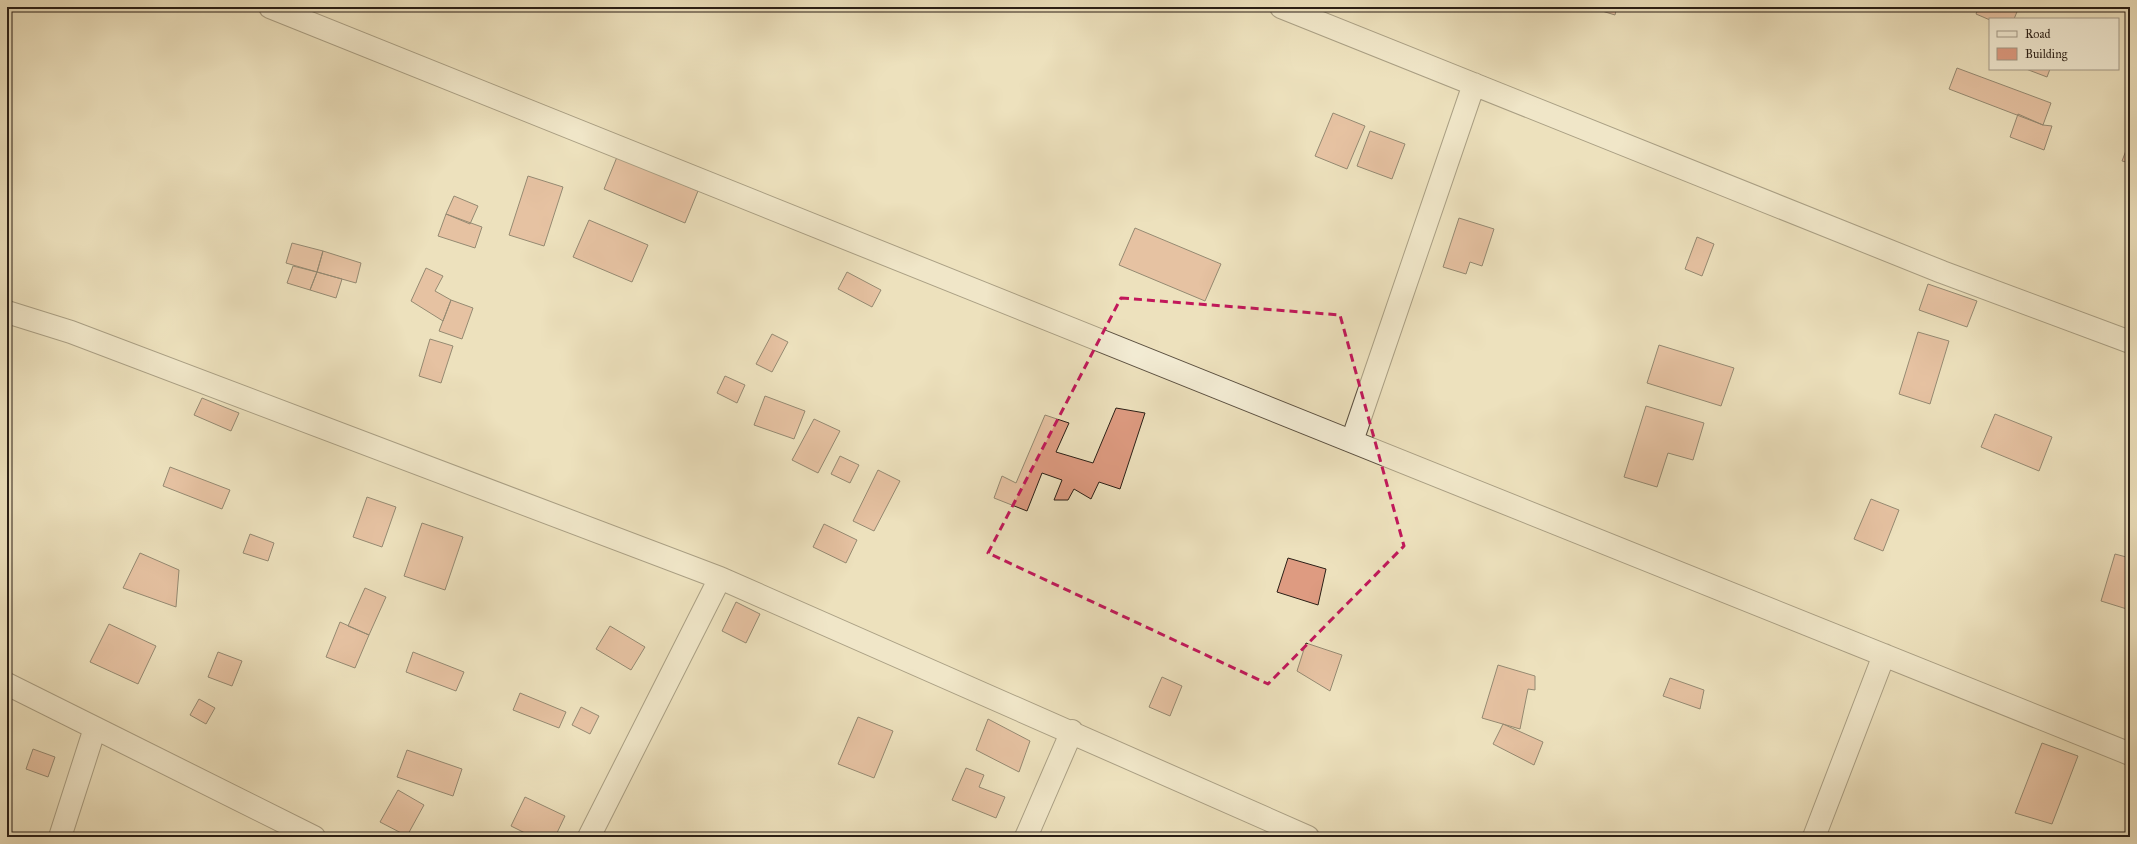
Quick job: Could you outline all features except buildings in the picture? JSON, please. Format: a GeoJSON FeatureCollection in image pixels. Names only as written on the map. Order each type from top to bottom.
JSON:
{"type":"FeatureCollection","features":[{"type":"Feature","properties":{"kind":"street"},"geometry":{"type":"LineString","coordinates":[[270,7],[2130,754]]}},
{"type":"Feature","properties":{"kind":"street"},"geometry":{"type":"LineString","coordinates":[[1281,7],[1942,272],[2130,342]]}},
{"type":"Feature","properties":{"kind":"street"},"geometry":{"type":"LineString","coordinates":[[1352,441],[1474,84]]}},
{"type":"Feature","properties":{"kind":"street"},"geometry":{"type":"LineString","coordinates":[[7,312],[71,332],[720,578],[1072,731],[1308,837]]}},
{"type":"Feature","properties":{"kind":"street"},"geometry":{"type":"LineString","coordinates":[[589,837],[720,578]]}},
{"type":"Feature","properties":{"kind":"street"},"geometry":{"type":"LineString","coordinates":[[1814,837],[1884,655]]}},
{"type":"Feature","properties":{"kind":"street"},"geometry":{"type":"LineString","coordinates":[[7,684],[314,837]]}},
{"type":"Feature","properties":{"kind":"street"},"geometry":{"type":"LineString","coordinates":[[60,837],[94,728]]}},
{"type":"Feature","properties":{"kind":"street"},"geometry":{"type":"LineString","coordinates":[[1026,837],[1072,731]]}},
{"type":"Feature","properties":{"kind":"highlighted area"},"geometry":{"type":"Polygon","coordinates":[[[1121,298],[1340,315],[1404,546],[1268,684],[988,553],[1121,298]]]}}]}
